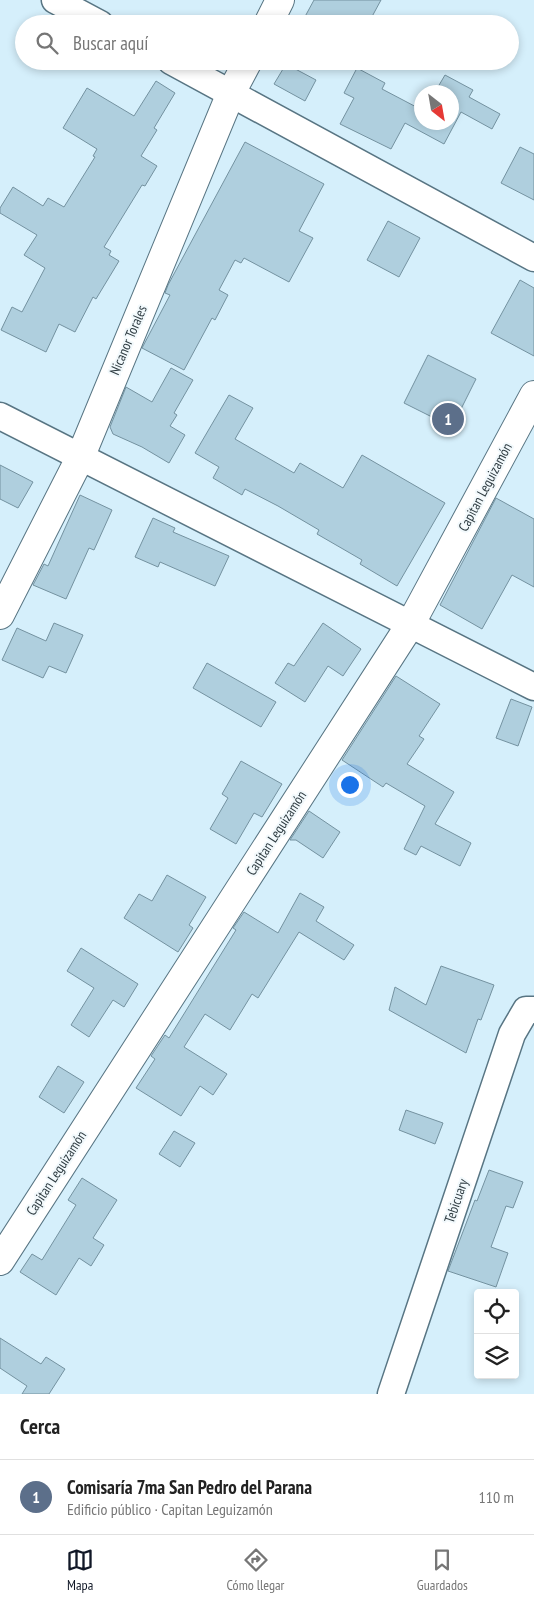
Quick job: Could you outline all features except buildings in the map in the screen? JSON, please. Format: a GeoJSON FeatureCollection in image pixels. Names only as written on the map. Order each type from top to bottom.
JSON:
{"type":"FeatureCollection","features":[{"type":"Feature","properties":{"kind":"street"},"geometry":{"type":"LineString","coordinates":[[55,0],[83,15]]}},
{"type":"Feature","properties":{"kind":"street"},"geometry":{"type":"LineString","coordinates":[[272,15],[280,0]]}},
{"type":"Feature","properties":{"kind":"street"},"geometry":{"type":"LineString","coordinates":[[188,70],[534,258]]}},
{"type":"Feature","properties":{"kind":"street","name":"Nicanor Torales"},"geometry":{"type":"LineString","coordinates":[[0,615],[80,458],[231,93],[243,70]]}},
{"type":"Feature","properties":{"kind":"street","name":"Capitan Leguizamón"},"geometry":{"type":"LineString","coordinates":[[0,1261],[410,625],[534,395]]}},
{"type":"Feature","properties":{"kind":"street"},"geometry":{"type":"LineString","coordinates":[[0,416],[534,687]]}},
{"type":"Feature","properties":{"kind":"street","name":"Tebicuary"},"geometry":{"type":"LineString","coordinates":[[391,1394],[512,1034],[530,1010]]}},
{"type":"Feature","properties":{"kind":"place","name":"Comisaría 7ma San Pedro del Parana"},"geometry":{"type":"Point","coordinates":[448,419]}}]}
